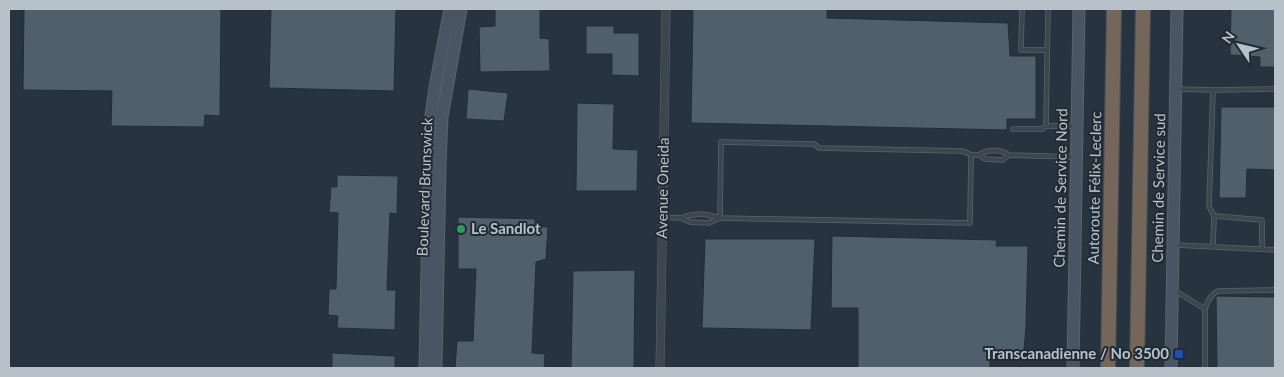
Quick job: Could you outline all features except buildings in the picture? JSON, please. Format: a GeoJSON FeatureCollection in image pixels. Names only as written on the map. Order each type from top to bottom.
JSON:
{"type":"FeatureCollection","features":[{"type":"Feature","properties":{"kind":"highway","name":"Autoroute Félix-Leclerc"},"geometry":{"type":"LineString","coordinates":[[1108,368],[1114,9]]}},
{"type":"Feature","properties":{"kind":"highway"},"geometry":{"type":"LineString","coordinates":[[1137,368],[1142,9]]}},
{"type":"Feature","properties":{"kind":"main road","name":"Boulevard Brunswick"},"geometry":{"type":"LineString","coordinates":[[425,368],[430,123],[450,9]]}},
{"type":"Feature","properties":{"kind":"main road","name":"Boulevard Brunswick"},"geometry":{"type":"LineString","coordinates":[[436,368],[442,117],[461,9]]}},
{"type":"Feature","properties":{"kind":"main road","name":"Chemin de Service Nord"},"geometry":{"type":"LineString","coordinates":[[1073,368],[1079,9]]}},
{"type":"Feature","properties":{"kind":"main road","name":"Chemin de Service sud"},"geometry":{"type":"LineString","coordinates":[[1171,368],[1177,9]]}},
{"type":"Feature","properties":{"kind":"street","name":"Avenue Oneida"},"geometry":{"type":"LineString","coordinates":[[660,368],[666,9]]}},
{"type":"Feature","properties":{"kind":"lane"},"geometry":{"type":"LineString","coordinates":[[1022,9],[1021,50],[1047,50]]}},
{"type":"Feature","properties":{"kind":"lane"},"geometry":{"type":"LineString","coordinates":[[1046,126],[1048,9]]}},
{"type":"Feature","properties":{"kind":"lane"},"geometry":{"type":"LineString","coordinates":[[1176,89],[1275,89]]}},
{"type":"Feature","properties":{"kind":"lane"},"geometry":{"type":"LineString","coordinates":[[1213,90],[1209,206],[1214,216],[1213,246]]}},
{"type":"Feature","properties":{"kind":"lane"},"geometry":{"type":"LineString","coordinates":[[1013,129],[1077,126]]}},
{"type":"Feature","properties":{"kind":"lane"},"geometry":{"type":"LineString","coordinates":[[720,218],[721,142],[814,144],[819,148],[963,151],[971,155],[979,155],[985,151],[1003,151],[1009,155],[1077,157]]}},
{"type":"Feature","properties":{"kind":"lane"},"geometry":{"type":"LineString","coordinates":[[681,218],[691,214],[708,214],[720,218],[970,223],[971,155]]}},
{"type":"Feature","properties":{"kind":"lane"},"geometry":{"type":"LineString","coordinates":[[979,155],[985,159],[1002,160],[1009,155]]}},
{"type":"Feature","properties":{"kind":"lane"},"geometry":{"type":"LineString","coordinates":[[1214,216],[1262,220],[1262,249]]}},
{"type":"Feature","properties":{"kind":"lane"},"geometry":{"type":"LineString","coordinates":[[663,217],[709,223],[720,218]]}},
{"type":"Feature","properties":{"kind":"lane"},"geometry":{"type":"LineString","coordinates":[[1173,245],[1275,250]]}},
{"type":"Feature","properties":{"kind":"lane"},"geometry":{"type":"LineString","coordinates":[[1172,289],[1205,310]]}},
{"type":"Feature","properties":{"kind":"lane"},"geometry":{"type":"LineString","coordinates":[[1205,368],[1205,310],[1209,299],[1218,291],[1275,290]]}},
{"type":"Feature","properties":{"kind":"place","name":"Le Sandlot"},"geometry":{"type":"Point","coordinates":[461,229]}},
{"type":"Feature","properties":{"kind":"place","name":"Transcanadienne / No 3500"},"geometry":{"type":"Point","coordinates":[1179,354]}}]}
